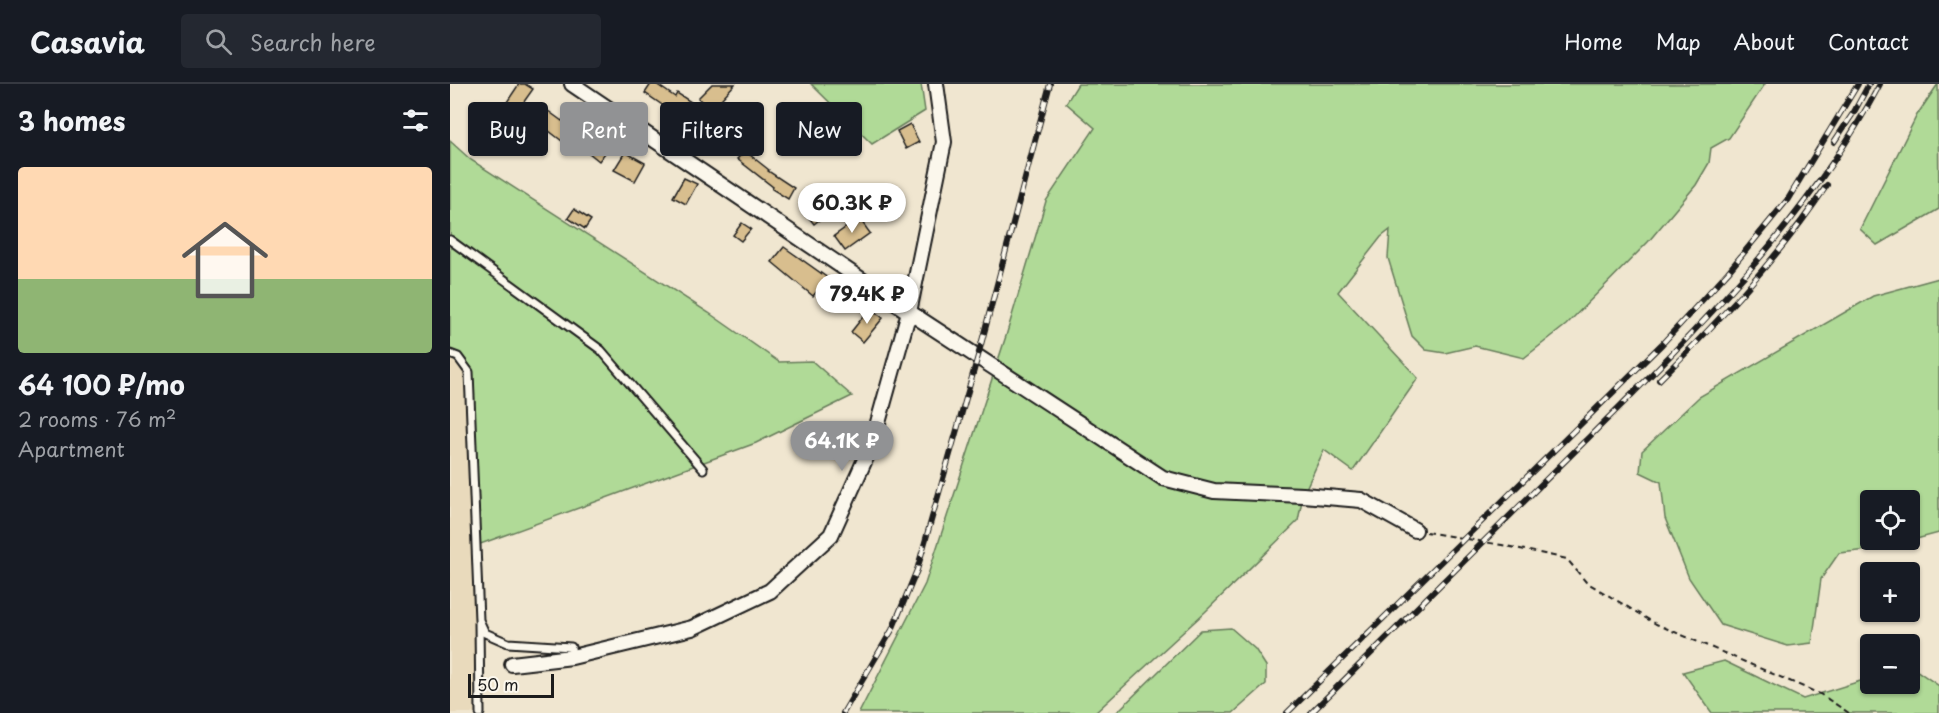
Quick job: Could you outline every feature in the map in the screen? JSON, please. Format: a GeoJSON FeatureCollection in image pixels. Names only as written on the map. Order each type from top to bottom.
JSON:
{"type":"FeatureCollection","features":[{"type":"Feature","properties":{"kind":"street"},"geometry":{"type":"LineString","coordinates":[[572,84],[909,312],[1163,478],[1214,492],[1303,495],[1361,500],[1414,530]]}},
{"type":"Feature","properties":{"kind":"street"},"geometry":{"type":"LineString","coordinates":[[512,664],[572,657],[692,628],[770,591],[831,534],[872,444],[909,312],[944,142],[936,84]]}},
{"type":"Feature","properties":{"kind":"lane"},"geometry":{"type":"LineString","coordinates":[[450,240],[601,350],[703,469]]}},
{"type":"Feature","properties":{"kind":"lane"},"geometry":{"type":"LineString","coordinates":[[450,354],[458,357],[469,372],[479,620],[480,713]]}},
{"type":"Feature","properties":{"kind":"lane"},"geometry":{"type":"LineString","coordinates":[[479,620],[485,633],[508,643],[571,647],[572,657]]}},
{"type":"Feature","properties":{"kind":"path"},"geometry":{"type":"LineString","coordinates":[[1414,530],[1567,559],[1586,582],[1656,624],[1820,694],[1849,713]]}},
{"type":"Feature","properties":{"kind":"shaded area"},"geometry":{"type":"Polygon","coordinates":[[[450,354],[458,357],[469,372],[480,713],[450,713],[450,354]]]}},
{"type":"Feature","properties":{"kind":"green space"},"geometry":{"type":"Polygon","coordinates":[[[811,84],[921,84],[925,111],[872,144],[862,134],[862,102],[829,102],[811,84]]]}},
{"type":"Feature","properties":{"kind":"green space"},"geometry":{"type":"Polygon","coordinates":[[[1078,84],[1765,84],[1729,138],[1711,148],[1709,163],[1696,185],[1648,242],[1566,325],[1524,358],[1475,346],[1445,353],[1426,350],[1412,336],[1388,258],[1390,230],[1381,237],[1338,292],[1418,378],[1353,471],[1324,450],[1303,495],[1298,521],[1205,612],[1095,713],[859,713],[925,584],[1006,336],[1046,201],[1095,128],[1066,103],[1078,84]]]}},
{"type":"Feature","properties":{"kind":"green space"},"geometry":{"type":"Polygon","coordinates":[[[1938,84],[1939,209],[1877,245],[1860,229],[1917,115],[1938,84]]]}},
{"type":"Feature","properties":{"kind":"green space"},"geometry":{"type":"Polygon","coordinates":[[[450,141],[471,160],[709,313],[779,362],[812,361],[852,396],[756,443],[475,546],[469,373],[458,357],[450,354],[450,141]]]}},
{"type":"Feature","properties":{"kind":"green space"},"geometry":{"type":"Polygon","coordinates":[[[1939,278],[1939,533],[1920,538],[1920,490],[1860,490],[1860,550],[1869,550],[1839,553],[1821,579],[1812,643],[1788,646],[1721,625],[1689,578],[1665,518],[1661,482],[1640,472],[1642,451],[1699,397],[1873,296],[1939,278]]]}},
{"type":"Feature","properties":{"kind":"green space"},"geometry":{"type":"Polygon","coordinates":[[[1231,628],[1255,649],[1266,666],[1266,684],[1233,713],[1116,713],[1201,630],[1231,628]]]}},
{"type":"Feature","properties":{"kind":"green space"},"geometry":{"type":"Polygon","coordinates":[[[1724,661],[1803,699],[1860,681],[1860,694],[1920,694],[1920,673],[1939,686],[1939,713],[1712,713],[1683,672],[1724,661]]]}},
{"type":"Feature","properties":{"kind":"building"},"geometry":{"type":"Polygon","coordinates":[[[519,84],[525,84],[533,89],[524,102],[507,102],[519,84]]]}},
{"type":"Feature","properties":{"kind":"building"},"geometry":{"type":"Polygon","coordinates":[[[651,84],[656,84],[675,97],[677,93],[691,102],[660,103],[645,93],[651,84]]]}},
{"type":"Feature","properties":{"kind":"building"},"geometry":{"type":"Polygon","coordinates":[[[712,84],[735,84],[718,102],[702,102],[698,98],[712,84]]]}},
{"type":"Feature","properties":{"kind":"building"},"geometry":{"type":"Polygon","coordinates":[[[548,111],[560,120],[560,139],[549,131],[548,111]]]}},
{"type":"Feature","properties":{"kind":"building"},"geometry":{"type":"Polygon","coordinates":[[[910,124],[919,142],[906,149],[897,131],[910,124]]]}},
{"type":"Feature","properties":{"kind":"building"},"geometry":{"type":"Polygon","coordinates":[[[593,156],[603,156],[599,161],[593,156]]]}},
{"type":"Feature","properties":{"kind":"building"},"geometry":{"type":"Polygon","coordinates":[[[623,156],[632,156],[645,163],[635,181],[614,170],[623,156]]]}},
{"type":"Feature","properties":{"kind":"building"},"geometry":{"type":"Polygon","coordinates":[[[740,156],[751,156],[768,171],[794,188],[788,199],[772,189],[773,187],[737,159],[740,156]]]}},
{"type":"Feature","properties":{"kind":"building"},"geometry":{"type":"Polygon","coordinates":[[[684,178],[697,184],[686,204],[673,197],[684,178]]]}},
{"type":"Feature","properties":{"kind":"building"},"geometry":{"type":"Polygon","coordinates":[[[825,199],[833,209],[814,224],[806,214],[825,199]]]}},
{"type":"Feature","properties":{"kind":"building"},"geometry":{"type":"Polygon","coordinates":[[[574,209],[591,220],[585,229],[568,218],[574,209]]]}},
{"type":"Feature","properties":{"kind":"building"},"geometry":{"type":"Polygon","coordinates":[[[859,218],[870,233],[845,251],[834,236],[859,218]]]}},
{"type":"Feature","properties":{"kind":"building"},"geometry":{"type":"Polygon","coordinates":[[[742,223],[751,229],[741,241],[733,235],[742,223]]]}},
{"type":"Feature","properties":{"kind":"building"},"geometry":{"type":"Polygon","coordinates":[[[784,247],[846,291],[837,302],[819,289],[813,296],[772,262],[784,247]]]}},
{"type":"Feature","properties":{"kind":"building"},"geometry":{"type":"Polygon","coordinates":[[[870,308],[883,318],[863,342],[851,332],[870,308]]]}},
{"type":"Feature","properties":{"kind":"railway"},"geometry":{"type":"LineString","coordinates":[[843,713],[892,630],[917,570],[978,356],[1050,84]]}},
{"type":"Feature","properties":{"kind":"railway"},"geometry":{"type":"LineString","coordinates":[[1287,713],[1662,344],[1728,272],[1788,199],[1858,84]]}},
{"type":"Feature","properties":{"kind":"railway"},"geometry":{"type":"LineString","coordinates":[[1834,142],[1869,84]]}},
{"type":"Feature","properties":{"kind":"railway"},"geometry":{"type":"LineString","coordinates":[[1311,713],[1625,401],[1746,274],[1818,183],[1851,135],[1880,84]]}},
{"type":"Feature","properties":{"kind":"railway"},"geometry":{"type":"LineString","coordinates":[[1659,380],[1748,287],[1790,237],[1827,185]]}}]}
